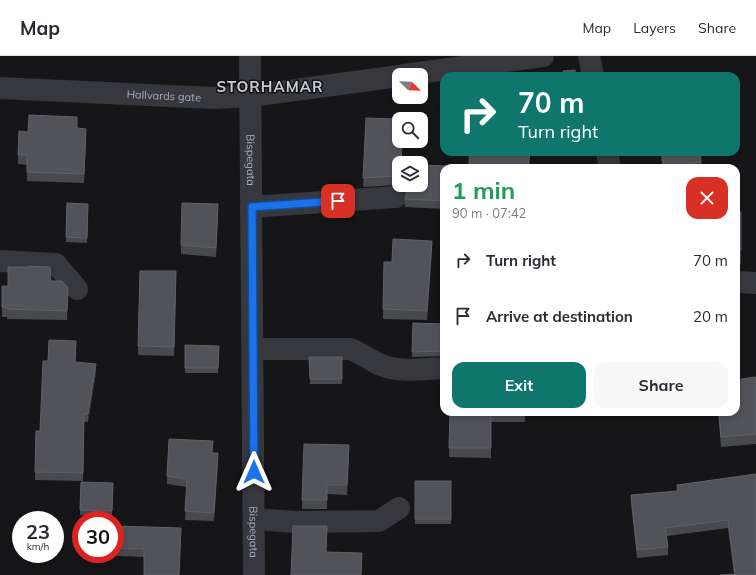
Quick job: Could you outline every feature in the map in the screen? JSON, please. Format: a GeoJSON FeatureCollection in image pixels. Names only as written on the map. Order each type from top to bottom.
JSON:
{"type":"FeatureCollection","features":[{"type":"Feature","properties":{"kind":"street","name":"Bispegata"},"geometry":{"type":"LineString","coordinates":[[250,56],[254,575]]}},
{"type":"Feature","properties":{"kind":"street"},"geometry":{"type":"LineString","coordinates":[[428,72],[543,56]]}},
{"type":"Feature","properties":{"kind":"street"},"geometry":{"type":"LineString","coordinates":[[589,56],[592,72]]}},
{"type":"Feature","properties":{"kind":"street","name":"Hallvards gate"},"geometry":{"type":"LineString","coordinates":[[0,88],[213,98],[251,96],[392,77]]}},
{"type":"Feature","properties":{"kind":"street"},"geometry":{"type":"LineString","coordinates":[[252,207],[396,197]]}},
{"type":"Feature","properties":{"kind":"street"},"geometry":{"type":"LineString","coordinates":[[0,261],[56,264],[77,289]]}},
{"type":"Feature","properties":{"kind":"street"},"geometry":{"type":"LineString","coordinates":[[740,282],[756,283]]}},
{"type":"Feature","properties":{"kind":"street"},"geometry":{"type":"LineString","coordinates":[[253,349],[350,349],[362,353],[380,364],[394,369],[440,368]]}},
{"type":"Feature","properties":{"kind":"street"},"geometry":{"type":"LineString","coordinates":[[254,518],[296,522],[379,521],[399,508]]}},
{"type":"Feature","properties":{"kind":"building"},"geometry":{"type":"Polygon","coordinates":[[[575,70],[575,72],[563,72],[575,70]]]}},
{"type":"Feature","properties":{"kind":"building"},"geometry":{"type":"Polygon","coordinates":[[[29,115],[77,117],[77,128],[86,129],[84,174],[27,172],[27,155],[18,155],[19,131],[28,132],[29,115]]]}},
{"type":"Feature","properties":{"kind":"building"},"geometry":{"type":"Polygon","coordinates":[[[366,118],[392,119],[392,148],[402,148],[401,156],[392,156],[392,176],[363,178],[366,118]]]}},
{"type":"Feature","properties":{"kind":"building"},"geometry":{"type":"Polygon","coordinates":[[[469,156],[530,156],[528,164],[469,164],[469,156]]]}},
{"type":"Feature","properties":{"kind":"building"},"geometry":{"type":"Polygon","coordinates":[[[662,156],[700,156],[700,162],[688,164],[664,164],[662,156]]]}},
{"type":"Feature","properties":{"kind":"building"},"geometry":{"type":"Polygon","coordinates":[[[428,165],[440,166],[440,201],[405,199],[407,192],[428,192],[428,165]]]}},
{"type":"Feature","properties":{"kind":"building"},"geometry":{"type":"Polygon","coordinates":[[[67,203],[88,204],[87,238],[66,237],[67,203]]]}},
{"type":"Feature","properties":{"kind":"building"},"geometry":{"type":"Polygon","coordinates":[[[182,203],[218,204],[216,248],[181,245],[182,203]]]}},
{"type":"Feature","properties":{"kind":"building"},"geometry":{"type":"Polygon","coordinates":[[[740,212],[741,212],[740,250],[740,212]]]}},
{"type":"Feature","properties":{"kind":"building"},"geometry":{"type":"Polygon","coordinates":[[[393,239],[432,241],[427,311],[383,309],[384,262],[392,262],[393,239]]]}},
{"type":"Feature","properties":{"kind":"building"},"geometry":{"type":"Polygon","coordinates":[[[8,267],[50,267],[51,281],[62,281],[68,288],[67,311],[7,309],[7,307],[2,307],[2,286],[8,286],[8,267]]]}},
{"type":"Feature","properties":{"kind":"building"},"geometry":{"type":"Polygon","coordinates":[[[140,271],[176,271],[174,347],[138,346],[140,271]]]}},
{"type":"Feature","properties":{"kind":"building"},"geometry":{"type":"Polygon","coordinates":[[[413,323],[440,324],[440,351],[412,352],[413,323]]]}},
{"type":"Feature","properties":{"kind":"building"},"geometry":{"type":"Polygon","coordinates":[[[49,340],[76,341],[75,362],[96,364],[88,414],[84,414],[83,473],[35,472],[36,431],[40,431],[43,361],[48,361],[49,340]]]}},
{"type":"Feature","properties":{"kind":"building"},"geometry":{"type":"Polygon","coordinates":[[[185,345],[219,346],[218,368],[185,368],[185,345]]]}},
{"type":"Feature","properties":{"kind":"building"},"geometry":{"type":"Polygon","coordinates":[[[309,357],[342,357],[342,379],[310,379],[309,357]]]}},
{"type":"Feature","properties":{"kind":"building"},"geometry":{"type":"Polygon","coordinates":[[[756,377],[756,434],[721,437],[719,416],[740,416],[741,379],[756,377]]]}},
{"type":"Feature","properties":{"kind":"building"},"geometry":{"type":"Polygon","coordinates":[[[450,416],[491,416],[491,448],[449,448],[450,416]]]}},
{"type":"Feature","properties":{"kind":"building"},"geometry":{"type":"Polygon","coordinates":[[[169,439],[213,441],[212,453],[218,453],[214,513],[185,511],[187,479],[167,476],[169,439]]]}},
{"type":"Feature","properties":{"kind":"building"},"geometry":{"type":"Polygon","coordinates":[[[304,444],[349,445],[347,485],[327,485],[327,500],[302,500],[304,444]]]}},
{"type":"Feature","properties":{"kind":"building"},"geometry":{"type":"Polygon","coordinates":[[[756,474],[756,575],[720,575],[735,574],[728,520],[665,528],[668,547],[637,550],[631,495],[678,491],[677,485],[756,474]]]}},
{"type":"Feature","properties":{"kind":"building"},"geometry":{"type":"Polygon","coordinates":[[[415,481],[451,481],[451,519],[415,519],[415,481]]]}},
{"type":"Feature","properties":{"kind":"building"},"geometry":{"type":"Polygon","coordinates":[[[81,482],[113,483],[112,511],[80,510],[81,482]]]}},
{"type":"Feature","properties":{"kind":"building"},"geometry":{"type":"Polygon","coordinates":[[[124,526],[181,528],[179,575],[144,575],[144,549],[124,548],[124,526]]]}},
{"type":"Feature","properties":{"kind":"building"},"geometry":{"type":"Polygon","coordinates":[[[293,526],[327,526],[326,552],[362,553],[361,575],[291,575],[293,526]]]}},
{"type":"Feature","properties":{"kind":"district","name":"STORHAMAR"},"geometry":{"type":"Point","coordinates":[270,86]}},
{"type":"Feature","properties":{"kind":"route"},"geometry":{"type":"LineString","coordinates":[[254,472],[252,207],[338,201]]}}]}
